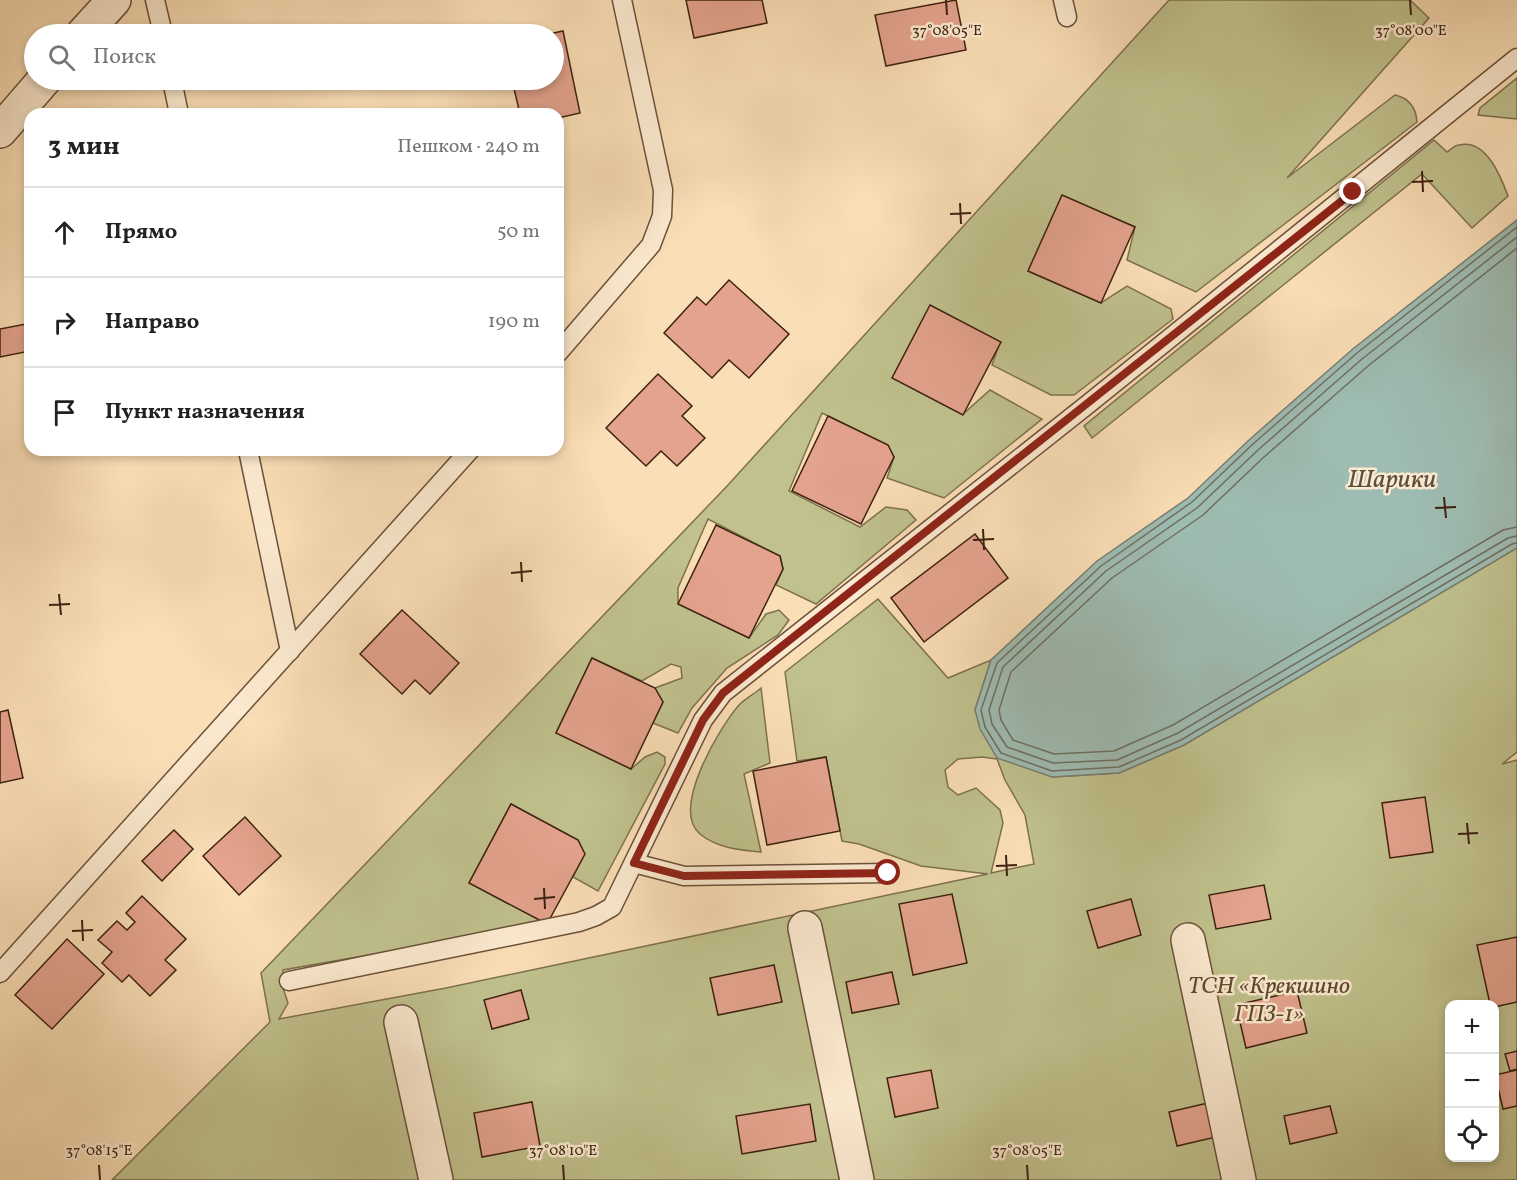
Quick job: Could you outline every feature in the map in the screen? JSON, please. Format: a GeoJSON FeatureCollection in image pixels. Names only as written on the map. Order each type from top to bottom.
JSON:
{"type":"FeatureCollection","features":[{"type":"Feature","properties":{"kind":"street"},"geometry":{"type":"LineString","coordinates":[[92,24],[114,0]]}},
{"type":"Feature","properties":{"kind":"street"},"geometry":{"type":"LineString","coordinates":[[0,131],[35,90]]}},
{"type":"Feature","properties":{"kind":"street"},"geometry":{"type":"LineString","coordinates":[[805,928],[857,1180]]}},
{"type":"Feature","properties":{"kind":"street"},"geometry":{"type":"LineString","coordinates":[[1188,940],[1239,1180]]}},
{"type":"Feature","properties":{"kind":"street"},"geometry":{"type":"LineString","coordinates":[[401,1022],[436,1180]]}},
{"type":"Feature","properties":{"kind":"lane"},"geometry":{"type":"LineString","coordinates":[[155,0],[161,24]]}},
{"type":"Feature","properties":{"kind":"lane"},"geometry":{"type":"LineString","coordinates":[[564,345],[651,245],[662,216],[663,190],[622,0]]}},
{"type":"Feature","properties":{"kind":"lane"},"geometry":{"type":"LineString","coordinates":[[289,981],[588,919],[612,907],[703,720],[723,693],[1096,397],[1517,58]]}},
{"type":"Feature","properties":{"kind":"lane"},"geometry":{"type":"LineString","coordinates":[[174,90],[178,108]]}},
{"type":"Feature","properties":{"kind":"lane"},"geometry":{"type":"LineString","coordinates":[[249,456],[290,651]]}},
{"type":"Feature","properties":{"kind":"lane"},"geometry":{"type":"LineString","coordinates":[[0,973],[465,456]]}},
{"type":"Feature","properties":{"kind":"lane"},"geometry":{"type":"LineString","coordinates":[[634,863],[684,876],[888,873]]}},
{"type":"Feature","properties":{"kind":"green space","name":"ТСН «Крекшино ГПЗ-1»"},"geometry":{"type":"Polygon","coordinates":[[[1169,0],[1410,0],[1429,18],[1287,178],[1395,95],[1411,104],[1417,122],[1196,292],[1127,260],[1135,227],[1062,196],[1028,271],[1101,303],[1127,286],[1171,309],[1173,319],[1074,395],[1051,395],[992,365],[1000,342],[930,306],[893,378],[963,414],[990,390],[1042,419],[944,498],[887,478],[894,457],[888,445],[822,413],[789,491],[860,527],[886,507],[907,510],[916,520],[816,604],[776,585],[783,569],[780,556],[708,519],[678,588],[678,604],[749,638],[766,614],[779,610],[789,620],[778,635],[727,668],[692,708],[678,733],[653,723],[663,702],[655,688],[682,678],[681,667],[671,664],[642,681],[592,658],[556,733],[631,769],[645,757],[657,752],[665,757],[665,764],[598,891],[573,877],[584,854],[578,840],[511,804],[469,883],[547,924],[283,970],[283,988],[288,1003],[279,1019],[446,988],[988,874],[921,866],[859,844],[842,841],[826,757],[797,761],[785,672],[878,599],[948,678],[991,660],[975,710],[1052,777],[1119,773],[1184,745],[1517,548],[1517,752],[1502,764],[1517,760],[1517,1180],[112,1180],[270,1022],[261,973],[728,485],[1169,0]],[[982,757],[958,759],[945,770],[948,787],[958,795],[976,788],[1000,810],[1003,823],[991,873],[1034,864],[1025,815],[1005,780],[997,759],[982,757]]]}},
{"type":"Feature","properties":{"kind":"green space"},"geometry":{"type":"Polygon","coordinates":[[[1517,78],[1517,119],[1478,115],[1480,108],[1517,78]]]}},
{"type":"Feature","properties":{"kind":"green space"},"geometry":{"type":"Polygon","coordinates":[[[1434,140],[1447,152],[1457,145],[1469,144],[1485,153],[1497,170],[1508,196],[1472,228],[1422,174],[1092,438],[1084,426],[1434,140]]]}},
{"type":"Feature","properties":{"kind":"green space"},"geometry":{"type":"Polygon","coordinates":[[[761,688],[770,763],[744,774],[761,852],[729,848],[707,839],[700,834],[692,822],[691,806],[694,788],[710,749],[739,705],[761,688]]]}},
{"type":"Feature","properties":{"kind":"water","name":"Шарики"},"geometry":{"type":"Polygon","coordinates":[[[1517,220],[1517,548],[1184,745],[1119,773],[1052,777],[997,758],[980,729],[975,710],[991,660],[1097,561],[1188,498],[1249,440],[1354,348],[1517,220]]]}},
{"type":"Feature","properties":{"kind":"building"},"geometry":{"type":"Polygon","coordinates":[[[686,0],[762,0],[767,23],[694,38],[686,0]]]}},
{"type":"Feature","properties":{"kind":"building"},"geometry":{"type":"Polygon","coordinates":[[[956,0],[966,50],[886,66],[875,15],[956,0]]]}},
{"type":"Feature","properties":{"kind":"building"},"geometry":{"type":"Polygon","coordinates":[[[564,36],[580,113],[564,117],[564,108],[519,108],[514,90],[564,90],[564,36]]]}},
{"type":"Feature","properties":{"kind":"building"},"geometry":{"type":"Polygon","coordinates":[[[1062,195],[1135,227],[1101,303],[1028,271],[1062,195]]]}},
{"type":"Feature","properties":{"kind":"building"},"geometry":{"type":"Polygon","coordinates":[[[729,280],[789,334],[749,378],[729,360],[712,378],[664,333],[697,297],[706,305],[729,280]]]}},
{"type":"Feature","properties":{"kind":"building"},"geometry":{"type":"Polygon","coordinates":[[[930,305],[1001,342],[963,415],[892,378],[930,305]]]}},
{"type":"Feature","properties":{"kind":"building"},"geometry":{"type":"Polygon","coordinates":[[[24,324],[24,352],[0,357],[0,329],[24,324]]]}},
{"type":"Feature","properties":{"kind":"building"},"geometry":{"type":"Polygon","coordinates":[[[658,374],[692,406],[682,416],[705,438],[677,466],[661,451],[646,466],[606,428],[658,374]]]}},
{"type":"Feature","properties":{"kind":"building"},"geometry":{"type":"Polygon","coordinates":[[[828,416],[888,445],[894,457],[861,524],[792,491],[828,416]]]}},
{"type":"Feature","properties":{"kind":"building"},"geometry":{"type":"Polygon","coordinates":[[[716,525],[780,556],[783,569],[749,638],[678,604],[716,525]]]}},
{"type":"Feature","properties":{"kind":"building"},"geometry":{"type":"Polygon","coordinates":[[[975,534],[1008,578],[924,642],[891,598],[975,534]]]}},
{"type":"Feature","properties":{"kind":"building"},"geometry":{"type":"Polygon","coordinates":[[[402,610],[459,663],[430,694],[415,680],[402,694],[360,654],[402,610]]]}},
{"type":"Feature","properties":{"kind":"building"},"geometry":{"type":"Polygon","coordinates":[[[592,658],[655,688],[663,702],[631,769],[556,733],[592,658]]]}},
{"type":"Feature","properties":{"kind":"building"},"geometry":{"type":"Polygon","coordinates":[[[8,710],[23,778],[0,783],[0,712],[8,710]]]}},
{"type":"Feature","properties":{"kind":"building"},"geometry":{"type":"Polygon","coordinates":[[[826,757],[840,831],[767,845],[753,771],[826,757]]]}},
{"type":"Feature","properties":{"kind":"building"},"geometry":{"type":"Polygon","coordinates":[[[1425,797],[1433,852],[1390,858],[1382,803],[1425,797]]]}},
{"type":"Feature","properties":{"kind":"building"},"geometry":{"type":"Polygon","coordinates":[[[511,804],[578,840],[585,854],[547,924],[469,883],[511,804]]]}},
{"type":"Feature","properties":{"kind":"building"},"geometry":{"type":"Polygon","coordinates":[[[245,817],[281,856],[239,895],[203,856],[245,817]]]}},
{"type":"Feature","properties":{"kind":"building"},"geometry":{"type":"Polygon","coordinates":[[[174,830],[193,849],[162,881],[142,861],[174,830]]]}},
{"type":"Feature","properties":{"kind":"building"},"geometry":{"type":"Polygon","coordinates":[[[1264,885],[1271,919],[1216,929],[1209,895],[1264,885]]]}},
{"type":"Feature","properties":{"kind":"building"},"geometry":{"type":"Polygon","coordinates":[[[952,894],[967,963],[913,975],[899,904],[952,894]]]}},
{"type":"Feature","properties":{"kind":"building"},"geometry":{"type":"Polygon","coordinates":[[[142,896],[186,939],[165,960],[176,970],[150,996],[129,975],[122,982],[102,963],[112,952],[98,940],[117,921],[127,930],[135,922],[126,913],[142,896]]]}},
{"type":"Feature","properties":{"kind":"building"},"geometry":{"type":"Polygon","coordinates":[[[1131,899],[1141,935],[1098,948],[1087,911],[1131,899]]]}},
{"type":"Feature","properties":{"kind":"building"},"geometry":{"type":"Polygon","coordinates":[[[1517,937],[1517,1002],[1499,1006],[1499,1000],[1489,1000],[1477,945],[1517,937]]]}},
{"type":"Feature","properties":{"kind":"building"},"geometry":{"type":"Polygon","coordinates":[[[67,939],[104,974],[52,1029],[15,995],[67,939]]]}},
{"type":"Feature","properties":{"kind":"building"},"geometry":{"type":"Polygon","coordinates":[[[774,965],[782,1002],[718,1015],[710,978],[774,965]]]}},
{"type":"Feature","properties":{"kind":"building"},"geometry":{"type":"Polygon","coordinates":[[[892,972],[899,1004],[852,1013],[846,982],[892,972]]]}},
{"type":"Feature","properties":{"kind":"building"},"geometry":{"type":"Polygon","coordinates":[[[521,990],[529,1019],[492,1029],[484,1000],[521,990]]]}},
{"type":"Feature","properties":{"kind":"building"},"geometry":{"type":"Polygon","coordinates":[[[1297,991],[1307,1033],[1246,1048],[1236,1005],[1297,991]]]}},
{"type":"Feature","properties":{"kind":"building"},"geometry":{"type":"Polygon","coordinates":[[[1517,1051],[1517,1069],[1510,1071],[1505,1054],[1517,1051]]]}},
{"type":"Feature","properties":{"kind":"building"},"geometry":{"type":"Polygon","coordinates":[[[931,1070],[938,1108],[895,1117],[887,1078],[931,1070]]]}},
{"type":"Feature","properties":{"kind":"building"},"geometry":{"type":"Polygon","coordinates":[[[1517,1070],[1517,1106],[1503,1109],[1499,1092],[1499,1074],[1517,1070]]]}},
{"type":"Feature","properties":{"kind":"building"},"geometry":{"type":"Polygon","coordinates":[[[532,1102],[540,1146],[482,1157],[474,1113],[532,1102]]]}},
{"type":"Feature","properties":{"kind":"building"},"geometry":{"type":"Polygon","coordinates":[[[1208,1103],[1216,1137],[1177,1146],[1169,1112],[1208,1103]]]}},
{"type":"Feature","properties":{"kind":"building"},"geometry":{"type":"Polygon","coordinates":[[[810,1104],[816,1141],[742,1154],[736,1116],[810,1104]]]}},
{"type":"Feature","properties":{"kind":"building"},"geometry":{"type":"Polygon","coordinates":[[[1330,1106],[1337,1133],[1290,1144],[1284,1116],[1330,1106]]]}},
{"type":"Feature","properties":{"kind":"route"},"geometry":{"type":"LineString","coordinates":[[888,873],[684,876],[634,863],[703,720],[723,693],[1353,192]]}}]}
